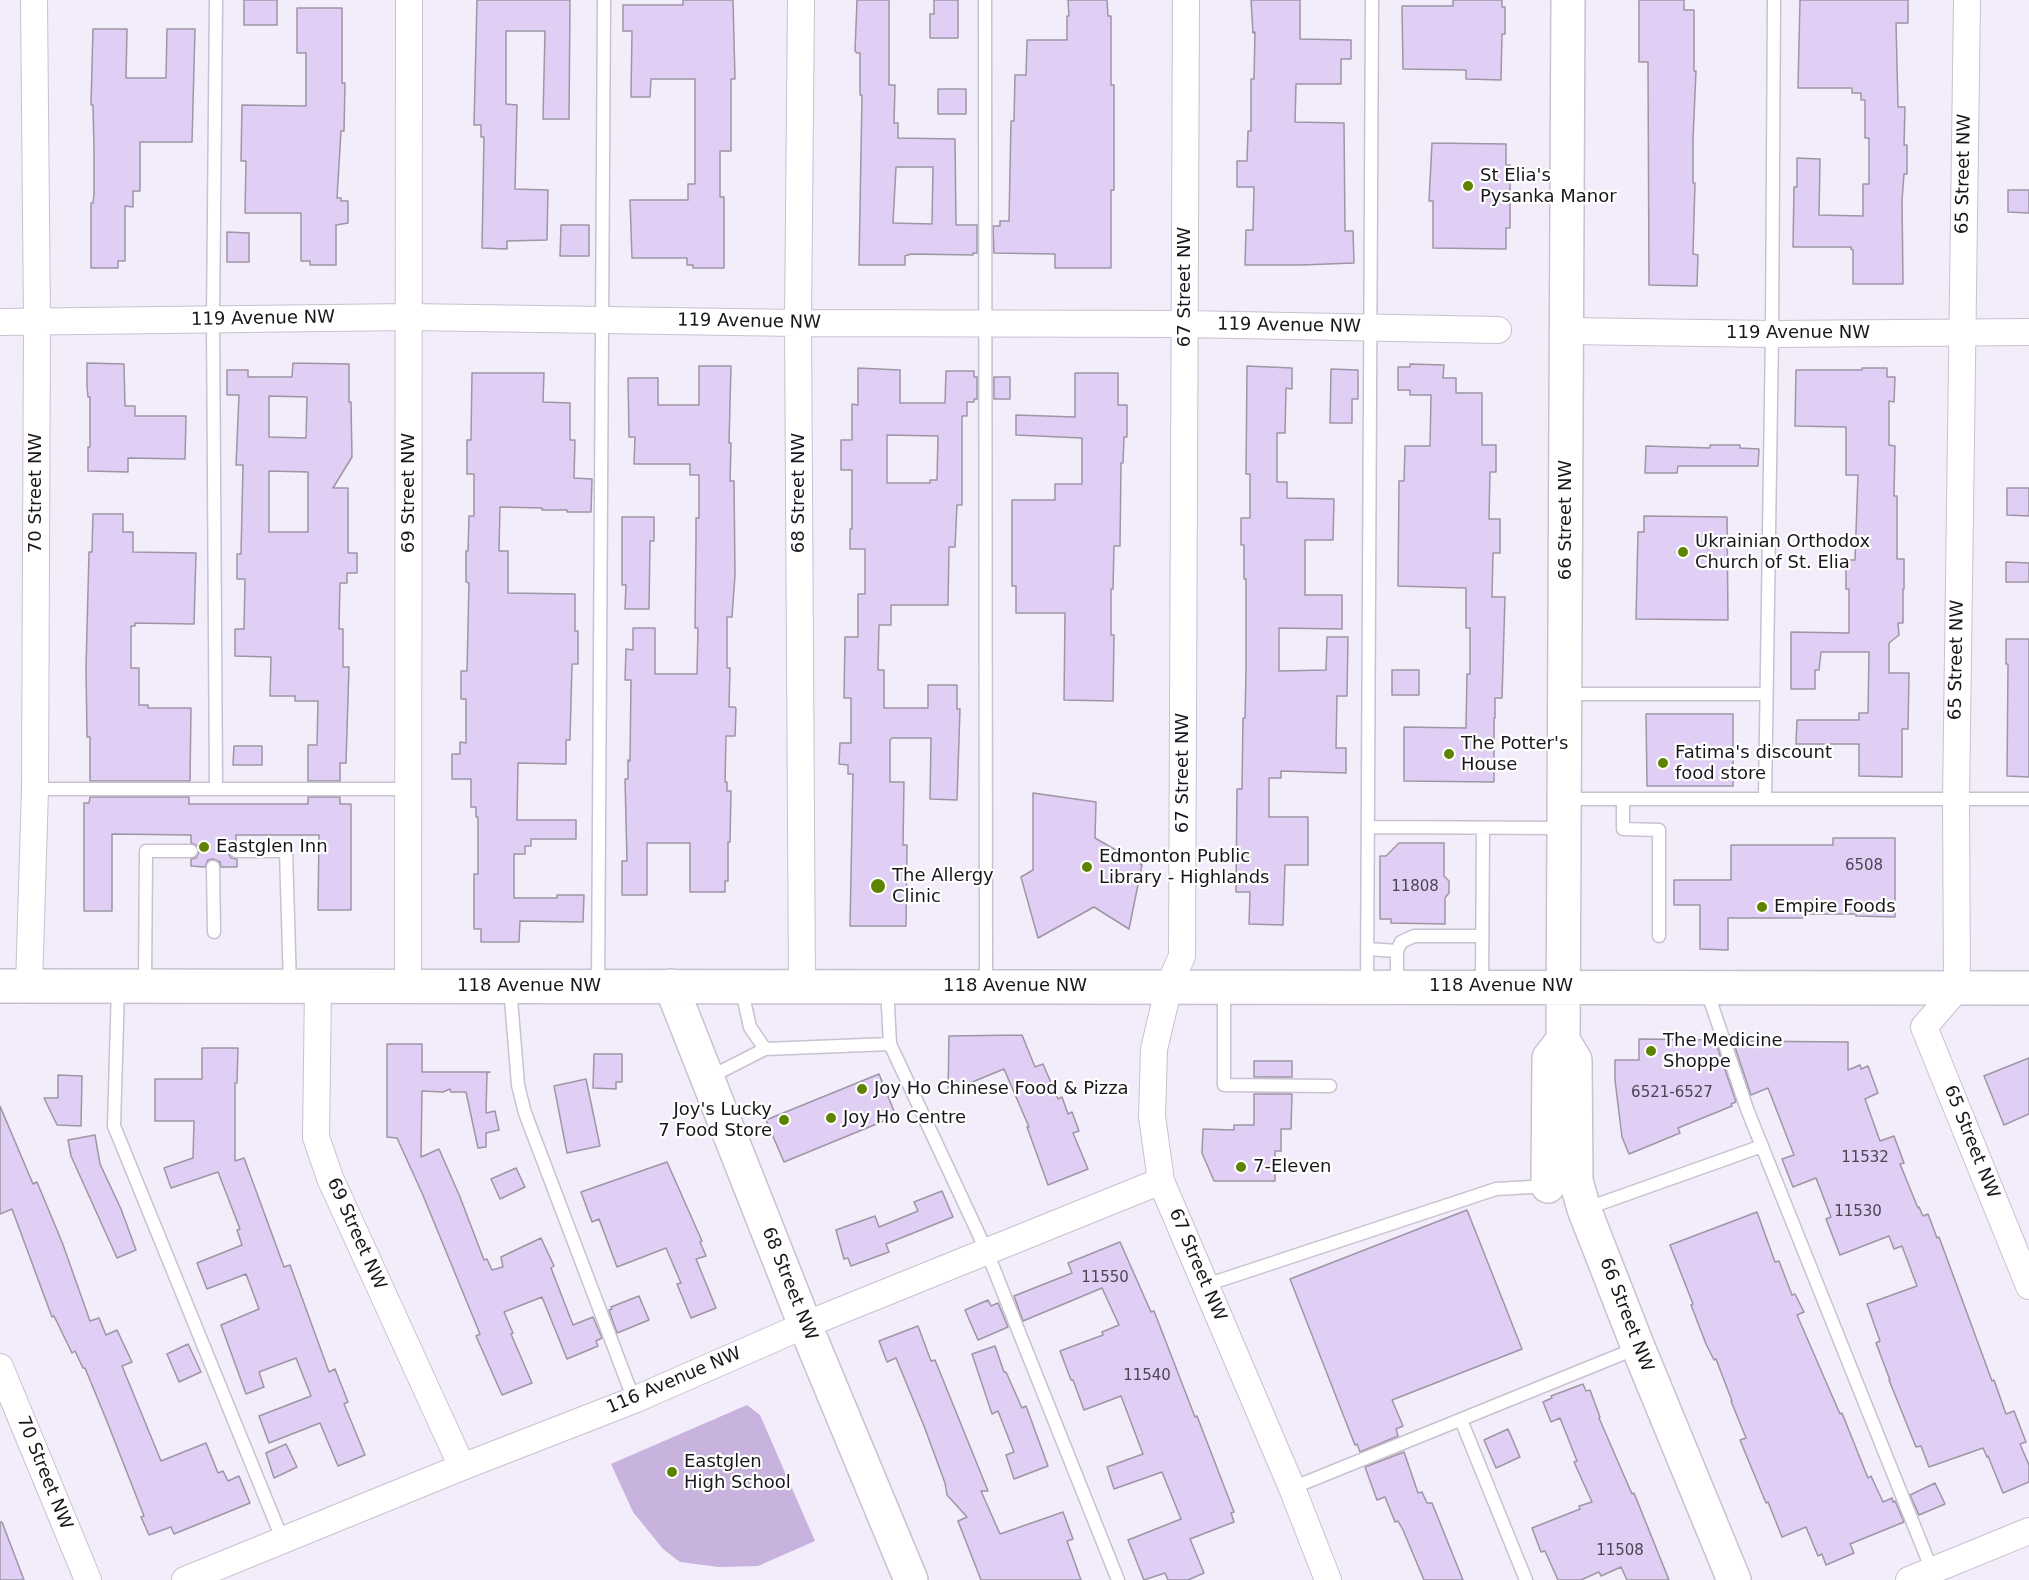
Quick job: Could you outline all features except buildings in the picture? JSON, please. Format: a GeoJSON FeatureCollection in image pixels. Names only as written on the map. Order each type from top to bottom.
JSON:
{"type":"FeatureCollection","features":[{"type":"Feature","properties":{"kind":"main road","name":"66 Street NW"},"geometry":{"type":"LineString","coordinates":[[1568,0],[1563,1040],[1575,1060],[1567,1189],[1638,1347],[1734,1580]]}},
{"type":"Feature","properties":{"kind":"main road","name":"118 Avenue NW"},"geometry":{"type":"LineString","coordinates":[[15,986],[2029,988]]}},
{"type":"Feature","properties":{"kind":"main road","name":"68 Street NW"},"geometry":{"type":"LineString","coordinates":[[671,986],[805,1325],[911,1580]]}},
{"type":"Feature","properties":{"kind":"street","name":"70 Street NW"},"geometry":{"type":"LineString","coordinates":[[15,986],[35,789],[37,322],[34,0]]}},
{"type":"Feature","properties":{"kind":"street","name":"69 Street NW"},"geometry":{"type":"LineString","coordinates":[[408,986],[409,0]]}},
{"type":"Feature","properties":{"kind":"street","name":"68 Street NW"},"geometry":{"type":"LineString","coordinates":[[801,0],[798,323],[802,986]]}},
{"type":"Feature","properties":{"kind":"street","name":"67 Street NW"},"geometry":{"type":"LineString","coordinates":[[1186,0],[1182,957],[1169,986],[1154,1050],[1152,1116],[1161,1181],[1292,1488],[1328,1580]]}},
{"type":"Feature","properties":{"kind":"street","name":"65 Street NW"},"geometry":{"type":"LineString","coordinates":[[1967,0],[1956,799],[1957,989],[1924,1027],[2029,1286]]}},
{"type":"Feature","properties":{"kind":"street","name":"119 Avenue NW"},"geometry":{"type":"LineString","coordinates":[[0,322],[409,317],[798,323],[1185,324],[1498,330]]}},
{"type":"Feature","properties":{"kind":"street","name":"119 Avenue NW"},"geometry":{"type":"LineString","coordinates":[[1568,331],[1772,334],[2029,332]]}},
{"type":"Feature","properties":{"kind":"street","name":"69 Street NW"},"geometry":{"type":"LineString","coordinates":[[304,986],[316,1137],[330,1178],[462,1467]]}},
{"type":"Feature","properties":{"kind":"street","name":"116 Avenue NW"},"geometry":{"type":"LineString","coordinates":[[185,1580],[462,1467],[634,1400],[805,1325],[1161,1181]]}},
{"type":"Feature","properties":{"kind":"street","name":"70 Street NW"},"geometry":{"type":"LineString","coordinates":[[0,1366],[88,1580]]}},
{"type":"Feature","properties":{"kind":"street"},"geometry":{"type":"LineString","coordinates":[[1926,1577],[2029,1531]]}},
{"type":"Feature","properties":{"kind":"lane"},"geometry":{"type":"LineString","coordinates":[[216,0],[213,320],[216,789]]}},
{"type":"Feature","properties":{"kind":"lane"},"geometry":{"type":"LineString","coordinates":[[598,986],[604,320],[604,0]]}},
{"type":"Feature","properties":{"kind":"lane"},"geometry":{"type":"LineString","coordinates":[[985,0],[986,986]]}},
{"type":"Feature","properties":{"kind":"lane"},"geometry":{"type":"LineString","coordinates":[[1372,0],[1369,827],[1366,949],[1382,986]]}},
{"type":"Feature","properties":{"kind":"lane"},"geometry":{"type":"LineString","coordinates":[[1765,799],[1774,0]]}},
{"type":"Feature","properties":{"kind":"lane"},"geometry":{"type":"LineString","coordinates":[[1566,694],[1766,694]]}},
{"type":"Feature","properties":{"kind":"lane"},"geometry":{"type":"LineString","coordinates":[[35,789],[408,789]]}},
{"type":"Feature","properties":{"kind":"lane"},"geometry":{"type":"LineString","coordinates":[[1369,827],[1483,829],[1623,799],[2029,799]]}},
{"type":"Feature","properties":{"kind":"lane"},"geometry":{"type":"LineString","coordinates":[[1623,799],[1623,829],[1659,830],[1659,936]]}},
{"type":"Feature","properties":{"kind":"lane"},"geometry":{"type":"LineString","coordinates":[[1482,986],[1483,829]]}},
{"type":"Feature","properties":{"kind":"lane"},"geometry":{"type":"LineString","coordinates":[[190,851],[146,851],[114,1126],[283,1541]]}},
{"type":"Feature","properties":{"kind":"lane"},"geometry":{"type":"LineString","coordinates":[[236,851],[286,851],[304,986]]}},
{"type":"Feature","properties":{"kind":"lane"},"geometry":{"type":"LineString","coordinates":[[213,867],[214,932]]}},
{"type":"Feature","properties":{"kind":"lane"},"geometry":{"type":"LineString","coordinates":[[1382,986],[1401,942],[1414,936],[1481,936]]}},
{"type":"Feature","properties":{"kind":"lane"},"geometry":{"type":"LineString","coordinates":[[1366,949],[1397,951]]}},
{"type":"Feature","properties":{"kind":"lane"},"geometry":{"type":"LineString","coordinates":[[510,986],[518,1085],[525,1113],[634,1400]]}},
{"type":"Feature","properties":{"kind":"lane"},"geometry":{"type":"LineString","coordinates":[[740,986],[750,1027],[765,1049]]}},
{"type":"Feature","properties":{"kind":"lane"},"geometry":{"type":"LineString","coordinates":[[887,986],[890,1044],[987,1252],[1118,1580]]}},
{"type":"Feature","properties":{"kind":"lane"},"geometry":{"type":"LineString","coordinates":[[1224,986],[1224,1085],[1330,1086]]}},
{"type":"Feature","properties":{"kind":"lane"},"geometry":{"type":"LineString","coordinates":[[1705,986],[1747,1109],[1926,1577]]}},
{"type":"Feature","properties":{"kind":"lane"},"geometry":{"type":"LineString","coordinates":[[707,1078],[765,1049],[890,1044]]}},
{"type":"Feature","properties":{"kind":"lane"},"geometry":{"type":"LineString","coordinates":[[1206,1285],[1496,1189],[1567,1189],[1762,1146]]}},
{"type":"Feature","properties":{"kind":"lane"},"geometry":{"type":"LineString","coordinates":[[1292,1488],[1638,1347]]}},
{"type":"Feature","properties":{"kind":"lane"},"geometry":{"type":"LineString","coordinates":[[1461,1420],[1526,1580]]}},
{"type":"Feature","properties":{"kind":"shaded area"},"geometry":{"type":"Polygon","coordinates":[[[747,1405],[760,1415],[815,1541],[758,1566],[719,1567],[680,1562],[663,1549],[633,1512],[611,1464],[747,1405]]]}},
{"type":"Feature","properties":{"kind":"place","name":"St Elia's Pysanka Manor"},"geometry":{"type":"Point","coordinates":[1468,186]}},
{"type":"Feature","properties":{"kind":"place","name":"Ukrainian Orthodox Church of St. Elia"},"geometry":{"type":"Point","coordinates":[1683,552]}},
{"type":"Feature","properties":{"kind":"place","name":"The Potter's House"},"geometry":{"type":"Point","coordinates":[1449,754]}},
{"type":"Feature","properties":{"kind":"place","name":"Fatima's discount food store"},"geometry":{"type":"Point","coordinates":[1663,763]}},
{"type":"Feature","properties":{"kind":"place","name":"Eastglen Inn"},"geometry":{"type":"Point","coordinates":[204,847]}},
{"type":"Feature","properties":{"kind":"place","name":"Edmonton Public Library - Highlands"},"geometry":{"type":"Point","coordinates":[1087,867]}},
{"type":"Feature","properties":{"kind":"place","name":"The Allergy Clinic"},"geometry":{"type":"Point","coordinates":[878,886]}},
{"type":"Feature","properties":{"kind":"place","name":"Empire Foods"},"geometry":{"type":"Point","coordinates":[1762,907]}},
{"type":"Feature","properties":{"kind":"place","name":"The Medicine Shoppe"},"geometry":{"type":"Point","coordinates":[1651,1051]}},
{"type":"Feature","properties":{"kind":"place","name":"Joy Ho Chinese Food & Pizza"},"geometry":{"type":"Point","coordinates":[862,1089]}},
{"type":"Feature","properties":{"kind":"place","name":"Joy Ho Centre"},"geometry":{"type":"Point","coordinates":[831,1118]}},
{"type":"Feature","properties":{"kind":"place","name":"Joy's Lucky 7 Food Store"},"geometry":{"type":"Point","coordinates":[784,1120]}},
{"type":"Feature","properties":{"kind":"place","name":"7-Eleven"},"geometry":{"type":"Point","coordinates":[1241,1167]}},
{"type":"Feature","properties":{"kind":"place","name":"Eastglen High School"},"geometry":{"type":"Point","coordinates":[672,1472]}}]}
